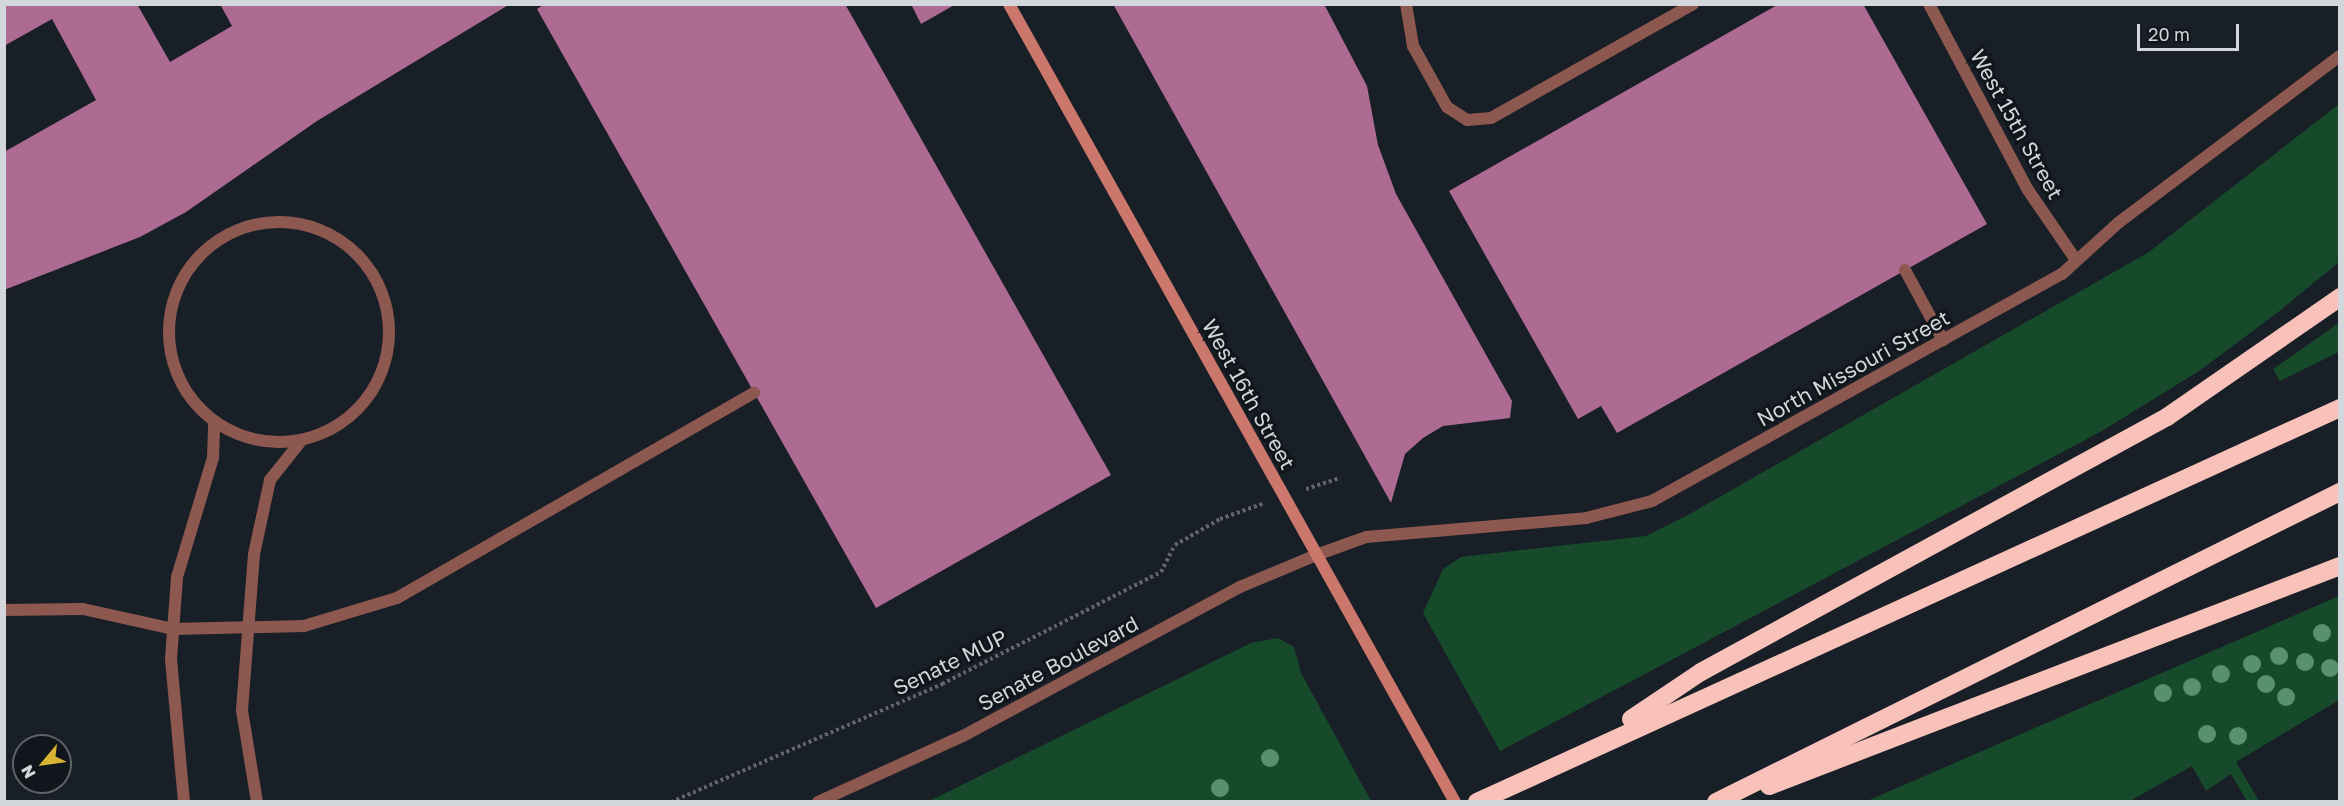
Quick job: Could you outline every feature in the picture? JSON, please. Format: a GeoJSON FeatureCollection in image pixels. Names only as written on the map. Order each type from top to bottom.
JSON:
{"type":"FeatureCollection","features":[{"type":"Feature","properties":{"kind":"highway"},"geometry":{"type":"LineString","coordinates":[[1587,748],[1701,672],[2167,417],[2340,297]]}},
{"type":"Feature","properties":{"kind":"highway"},"geometry":{"type":"LineString","coordinates":[[1477,801],[1567,757],[2340,408]]}},
{"type":"Feature","properties":{"kind":"highway"},"geometry":{"type":"LineString","coordinates":[[1716,801],[2340,492]]}},
{"type":"Feature","properties":{"kind":"highway"},"geometry":{"type":"LineString","coordinates":[[1728,801],[2340,566]]}},
{"type":"Feature","properties":{"kind":"main road","name":"West 16th Street"},"geometry":{"type":"LineString","coordinates":[[1009,4],[1455,801]]}},
{"type":"Feature","properties":{"kind":"street"},"geometry":{"type":"LineString","coordinates":[[1406,4],[1413,46],[1447,107],[1467,120],[1491,118],[1693,4]]}},
{"type":"Feature","properties":{"kind":"street","name":"West 15th Street"},"geometry":{"type":"LineString","coordinates":[[1929,4],[2028,190],[2076,260]]}},
{"type":"Feature","properties":{"kind":"street","name":"North Missouri Street"},"geometry":{"type":"LineString","coordinates":[[1316,555],[1366,537],[1586,518],[1638,507],[2062,274],[2076,260],[2340,56]]}},
{"type":"Feature","properties":{"kind":"street"},"geometry":{"type":"LineString","coordinates":[[296,224],[319,229],[350,247],[373,274],[386,306],[389,342],[381,376],[362,406],[334,428],[301,441],[241,437],[214,422],[189,397],[173,365],[168,330],[174,295],[191,264],[217,240],[249,225],[296,224]]}},
{"type":"Feature","properties":{"kind":"street"},"geometry":{"type":"LineString","coordinates":[[1905,270],[1943,340]]}},
{"type":"Feature","properties":{"kind":"street"},"geometry":{"type":"LineString","coordinates":[[4,610],[83,609],[173,629],[304,626],[397,598],[754,393]]}},
{"type":"Feature","properties":{"kind":"street"},"geometry":{"type":"LineString","coordinates":[[184,801],[176,756],[173,629],[177,577],[213,458],[214,422]]}},
{"type":"Feature","properties":{"kind":"street"},"geometry":{"type":"LineString","coordinates":[[257,801],[242,710],[254,554],[270,480],[301,441]]}},
{"type":"Feature","properties":{"kind":"street","name":"Senate Boulevard"},"geometry":{"type":"LineString","coordinates":[[818,801],[963,736],[1240,587],[1316,555]]}},
{"type":"Feature","properties":{"kind":"path","name":"Senate MUP"},"geometry":{"type":"LineString","coordinates":[[671,801],[942,684],[1161,572],[1175,545],[1220,519]]}},
{"type":"Feature","properties":{"kind":"green space"},"geometry":{"type":"Polygon","coordinates":[[[2339,104],[2339,262],[2277,313],[2199,371],[2102,431],[1500,751],[1423,613],[1443,569],[1461,557],[1646,536],[1688,515],[2149,252],[2339,104]]]}},
{"type":"Feature","properties":{"kind":"green space"},"geometry":{"type":"Polygon","coordinates":[[[2339,323],[2339,352],[2280,381],[2273,369],[2339,323]]]}},
{"type":"Feature","properties":{"kind":"green space"},"geometry":{"type":"Polygon","coordinates":[[[2339,596],[2339,700],[2236,762],[2259,801],[2247,801],[2231,774],[2206,791],[2192,766],[2130,801],[1867,801],[2339,596]]]}},
{"type":"Feature","properties":{"kind":"green space"},"geometry":{"type":"Polygon","coordinates":[[[1278,638],[1294,647],[1301,673],[1371,801],[929,801],[1251,643],[1278,638]]]}},
{"type":"Feature","properties":{"kind":"building"},"geometry":{"type":"Polygon","coordinates":[[[4,4],[137,4],[170,62],[232,26],[220,4],[510,4],[317,121],[186,212],[140,237],[4,290],[4,152],[96,100],[52,19],[4,46],[4,4]]]}},
{"type":"Feature","properties":{"kind":"building"},"geometry":{"type":"Polygon","coordinates":[[[545,4],[845,4],[1111,475],[876,608],[537,9],[545,4]]]}},
{"type":"Feature","properties":{"kind":"building"},"geometry":{"type":"Polygon","coordinates":[[[911,4],[956,4],[921,24],[911,4]]]}},
{"type":"Feature","properties":{"kind":"building"},"geometry":{"type":"Polygon","coordinates":[[[1113,4],[1324,4],[1367,86],[1378,145],[1396,194],[1512,401],[1510,418],[1443,426],[1423,438],[1405,454],[1391,503],[1113,4]]]}},
{"type":"Feature","properties":{"kind":"building"},"geometry":{"type":"Polygon","coordinates":[[[1779,4],[1863,4],[1987,224],[1617,433],[1601,406],[1578,419],[1449,191],[1779,4]]]}}]}
